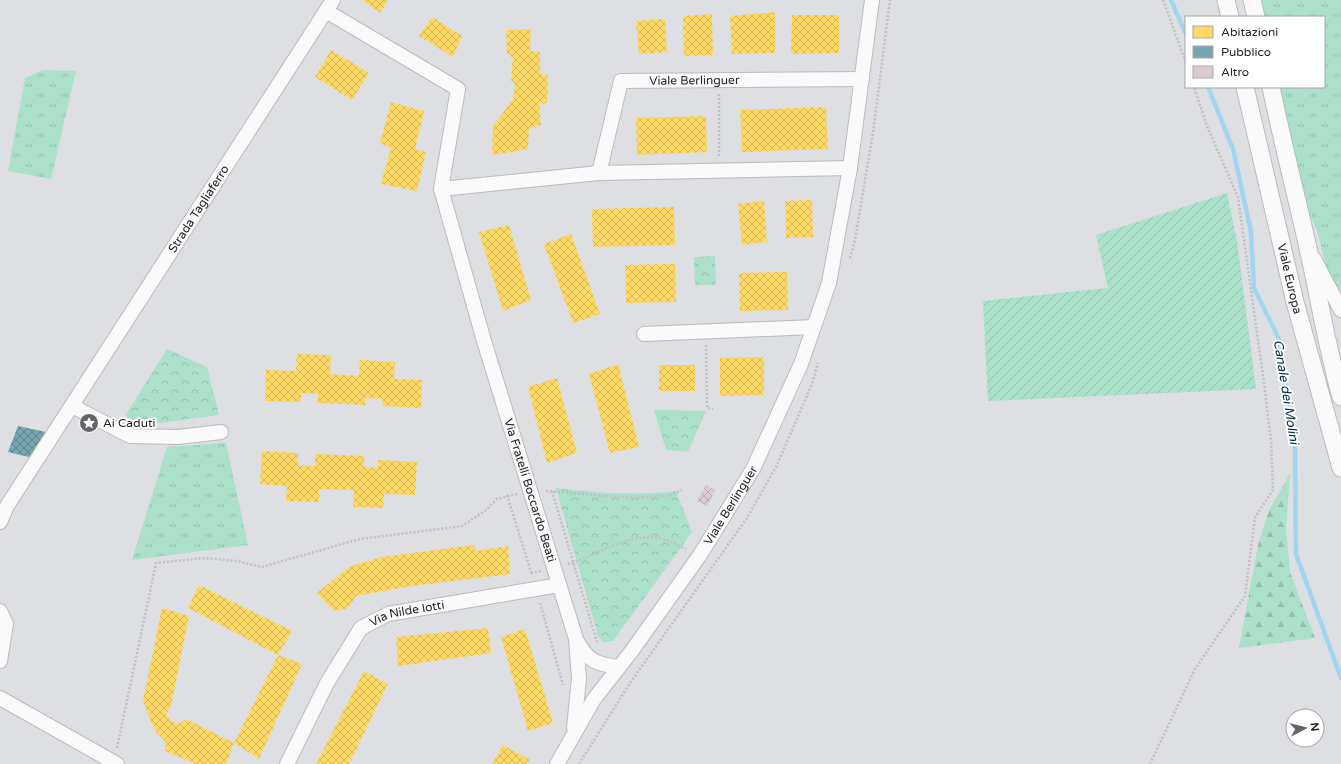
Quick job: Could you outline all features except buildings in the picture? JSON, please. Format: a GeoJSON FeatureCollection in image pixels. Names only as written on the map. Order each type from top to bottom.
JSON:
{"type":"FeatureCollection","features":[{"type":"Feature","properties":{"kind":"street","name":"Viale Berlinguer"},"geometry":{"type":"LineString","coordinates":[[599,692],[700,556],[753,469],[801,364],[829,283],[850,168],[872,0]]}},
{"type":"Feature","properties":{"kind":"street"},"geometry":{"type":"LineString","coordinates":[[1226,0],[1230,16]]}},
{"type":"Feature","properties":{"kind":"street"},"geometry":{"type":"LineString","coordinates":[[1252,0],[1256,16]]}},
{"type":"Feature","properties":{"kind":"street","name":"Strada Tagliaferro"},"geometry":{"type":"LineString","coordinates":[[0,522],[7,506],[329,5],[458,88],[441,189]]}},
{"type":"Feature","properties":{"kind":"street","name":"Viale Berlinguer"},"geometry":{"type":"LineString","coordinates":[[599,173],[621,81],[862,79]]}},
{"type":"Feature","properties":{"kind":"street","name":"Viale Europa"},"geometry":{"type":"LineString","coordinates":[[1245,88],[1279,234],[1341,468]]}},
{"type":"Feature","properties":{"kind":"street","name":"Viale Europa"},"geometry":{"type":"LineString","coordinates":[[1271,88],[1283,149],[1338,374],[1341,397]]}},
{"type":"Feature","properties":{"kind":"street"},"geometry":{"type":"LineString","coordinates":[[441,189],[599,173],[850,168]]}},
{"type":"Feature","properties":{"kind":"street","name":"Via Fratelli Boccardo Beati"},"geometry":{"type":"LineString","coordinates":[[441,189],[484,341],[576,639],[585,655],[599,664],[618,667]]}},
{"type":"Feature","properties":{"kind":"street"},"geometry":{"type":"LineString","coordinates":[[1308,247],[1341,310]]}},
{"type":"Feature","properties":{"kind":"street"},"geometry":{"type":"LineString","coordinates":[[644,334],[814,327]]}},
{"type":"Feature","properties":{"kind":"street"},"geometry":{"type":"LineString","coordinates":[[1316,378],[1338,374]]}},
{"type":"Feature","properties":{"kind":"street"},"geometry":{"type":"LineString","coordinates":[[72,406],[130,436],[178,437],[221,432]]}},
{"type":"Feature","properties":{"kind":"street","name":"Via Nilde Iotti"},"geometry":{"type":"LineString","coordinates":[[287,764],[327,683],[361,628],[388,614],[559,585]]}},
{"type":"Feature","properties":{"kind":"street"},"geometry":{"type":"LineString","coordinates":[[0,610],[6,624],[0,661]]}},
{"type":"Feature","properties":{"kind":"street","name":"Via Fratelli Boccardo Beati"},"geometry":{"type":"LineString","coordinates":[[571,740],[576,719],[579,678],[576,639]]}},
{"type":"Feature","properties":{"kind":"street","name":"Via Fratelli Boccardo Beati"},"geometry":{"type":"LineString","coordinates":[[592,659],[599,671],[599,692]]}},
{"type":"Feature","properties":{"kind":"street"},"geometry":{"type":"LineString","coordinates":[[557,764],[599,692],[588,687],[579,678]]}},
{"type":"Feature","properties":{"kind":"street"},"geometry":{"type":"LineString","coordinates":[[0,698],[113,762]]}},
{"type":"Feature","properties":{"kind":"path"},"geometry":{"type":"LineString","coordinates":[[1163,0],[1185,60]]}},
{"type":"Feature","properties":{"kind":"path"},"geometry":{"type":"LineString","coordinates":[[718,80],[719,171]]}},
{"type":"Feature","properties":{"kind":"path"},"geometry":{"type":"LineString","coordinates":[[1150,764],[1195,669],[1245,596],[1255,517],[1273,490],[1271,440],[1238,197],[1207,126],[1194,88]]}},
{"type":"Feature","properties":{"kind":"path"},"geometry":{"type":"LineString","coordinates":[[706,332],[707,408],[712,409]]}},
{"type":"Feature","properties":{"kind":"path"},"geometry":{"type":"LineString","coordinates":[[113,762],[156,563],[204,558],[237,561],[262,567],[360,539],[462,526],[486,510],[497,499],[507,495],[552,491],[586,496],[632,498],[667,496],[682,490]]}},
{"type":"Feature","properties":{"kind":"path"},"geometry":{"type":"LineString","coordinates":[[552,491],[596,641],[600,647]]}},
{"type":"Feature","properties":{"kind":"path"},"geometry":{"type":"LineString","coordinates":[[507,495],[564,688]]}},
{"type":"Feature","properties":{"kind":"path"},"geometry":{"type":"LineString","coordinates":[[531,574],[573,563],[616,544],[641,538],[666,540],[686,549]]}},
{"type":"Feature","properties":{"kind":"path"},"geometry":{"type":"LineString","coordinates":[[682,555],[690,543]]}},
{"type":"Feature","properties":{"kind":"green space"},"geometry":{"type":"Polygon","coordinates":[[[1258,0],[1341,0],[1341,295],[1326,269],[1318,233],[1300,191],[1277,88],[1325,88],[1325,16],[1262,16],[1258,0]]]}},
{"type":"Feature","properties":{"kind":"green space"},"geometry":{"type":"Polygon","coordinates":[[[43,70],[76,71],[51,179],[8,171],[25,78],[43,70]]]}},
{"type":"Feature","properties":{"kind":"green space"},"geometry":{"type":"Polygon","coordinates":[[[1227,193],[1237,241],[1256,389],[988,401],[983,301],[1108,288],[1096,235],[1227,193]]]}},
{"type":"Feature","properties":{"kind":"green space"},"geometry":{"type":"Polygon","coordinates":[[[715,256],[716,285],[695,285],[694,257],[715,256]]]}},
{"type":"Feature","properties":{"kind":"green space"},"geometry":{"type":"Polygon","coordinates":[[[167,349],[207,367],[219,415],[144,425],[125,416],[167,349]]]}},
{"type":"Feature","properties":{"kind":"green space"},"geometry":{"type":"Polygon","coordinates":[[[654,410],[706,411],[688,452],[666,450],[654,410]]]}},
{"type":"Feature","properties":{"kind":"green space"},"geometry":{"type":"Polygon","coordinates":[[[226,443],[248,545],[132,560],[167,447],[226,443]]]}},
{"type":"Feature","properties":{"kind":"green space"},"geometry":{"type":"Polygon","coordinates":[[[1290,474],[1286,529],[1290,572],[1315,638],[1239,648],[1258,545],[1269,510],[1290,474]]]}},
{"type":"Feature","properties":{"kind":"green space"},"geometry":{"type":"Polygon","coordinates":[[[556,488],[616,493],[661,493],[676,491],[692,532],[613,641],[603,642],[598,636],[556,488]]]}},
{"type":"Feature","properties":{"kind":"waterway","name":"Canale dei Molini"},"geometry":{"type":"LineString","coordinates":[[1171,0],[1185,32]]}},
{"type":"Feature","properties":{"kind":"waterway","name":"Canale dei Molini"},"geometry":{"type":"LineString","coordinates":[[1208,88],[1233,149],[1251,232],[1254,288],[1278,337],[1295,446],[1296,554],[1341,678]]}},
{"type":"Feature","properties":{"kind":"place","name":"Ai Caduti"},"geometry":{"type":"Point","coordinates":[89,423]}}]}
